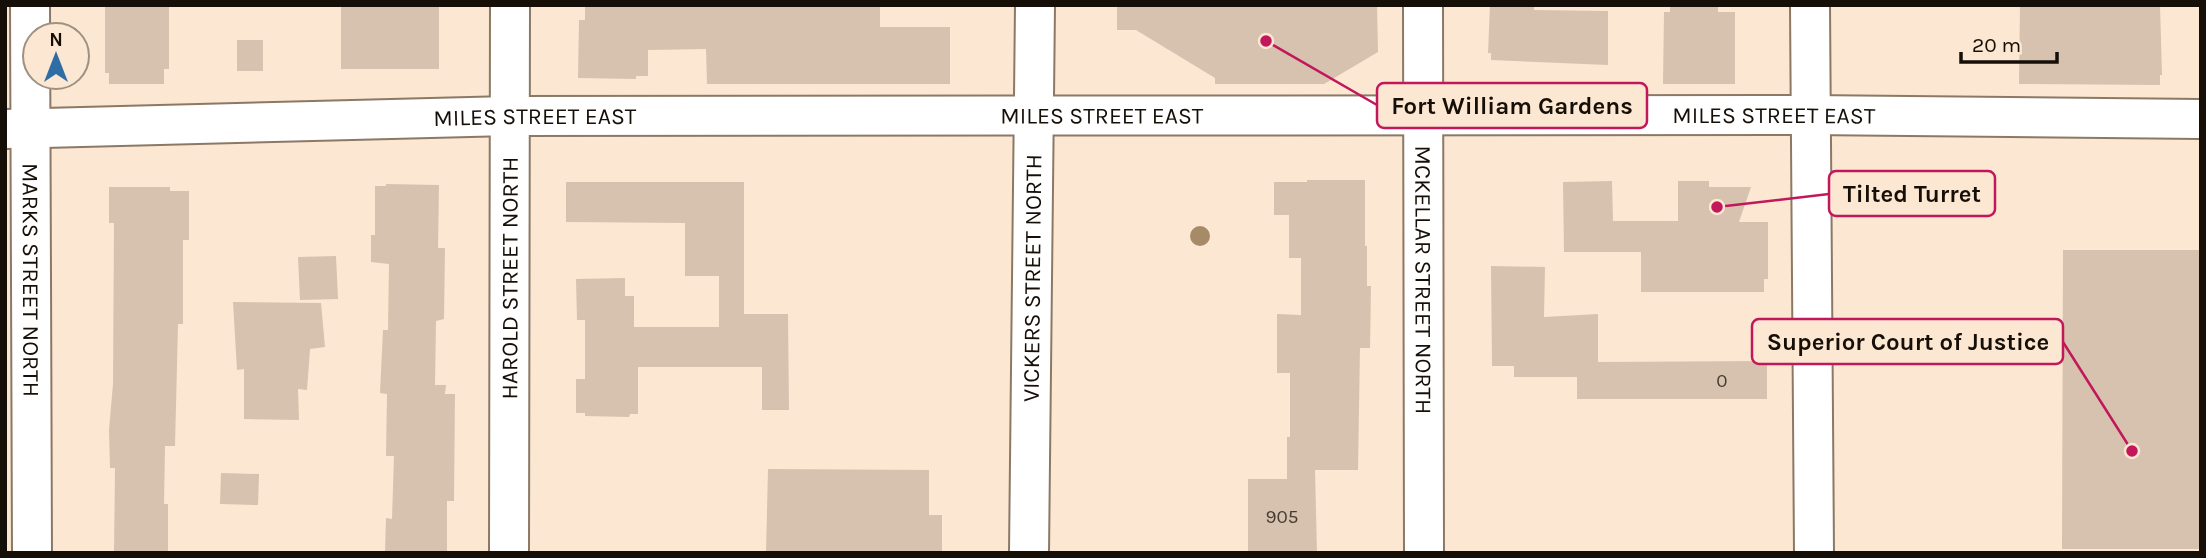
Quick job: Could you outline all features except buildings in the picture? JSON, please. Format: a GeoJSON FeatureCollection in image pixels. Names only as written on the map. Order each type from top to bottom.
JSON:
{"type":"FeatureCollection","features":[{"type":"Feature","properties":{"kind":"street","name":"MARKS STREET NORTH"},"geometry":{"type":"LineString","coordinates":[[30,5],[18,129],[32,553]]}},
{"type":"Feature","properties":{"kind":"street","name":"HAROLD STREET NORTH"},"geometry":{"type":"LineString","coordinates":[[509,553],[510,5]]}},
{"type":"Feature","properties":{"kind":"street","name":"VICKERS STREET NORTH"},"geometry":{"type":"LineString","coordinates":[[1030,553],[1035,5]]}},
{"type":"Feature","properties":{"kind":"street","name":"MCKELLAR STREET NORTH"},"geometry":{"type":"LineString","coordinates":[[1423,5],[1424,553]]}},
{"type":"Feature","properties":{"kind":"street"},"geometry":{"type":"LineString","coordinates":[[1810,5],[1814,553]]}},
{"type":"Feature","properties":{"kind":"street","name":"MILES STREET EAST"},"geometry":{"type":"LineString","coordinates":[[18,129],[509,116],[1810,115],[2201,120]]}},
{"type":"Feature","properties":{"kind":"place","name":"Fort William Gardens"},"geometry":{"type":"Point","coordinates":[1266,41]}},
{"type":"Feature","properties":{"kind":"place","name":"Tilted Turret"},"geometry":{"type":"Point","coordinates":[1717,207]}},
{"type":"Feature","properties":{"kind":"place","name":"Superior Court of Justice"},"geometry":{"type":"Point","coordinates":[2132,451]}}]}
